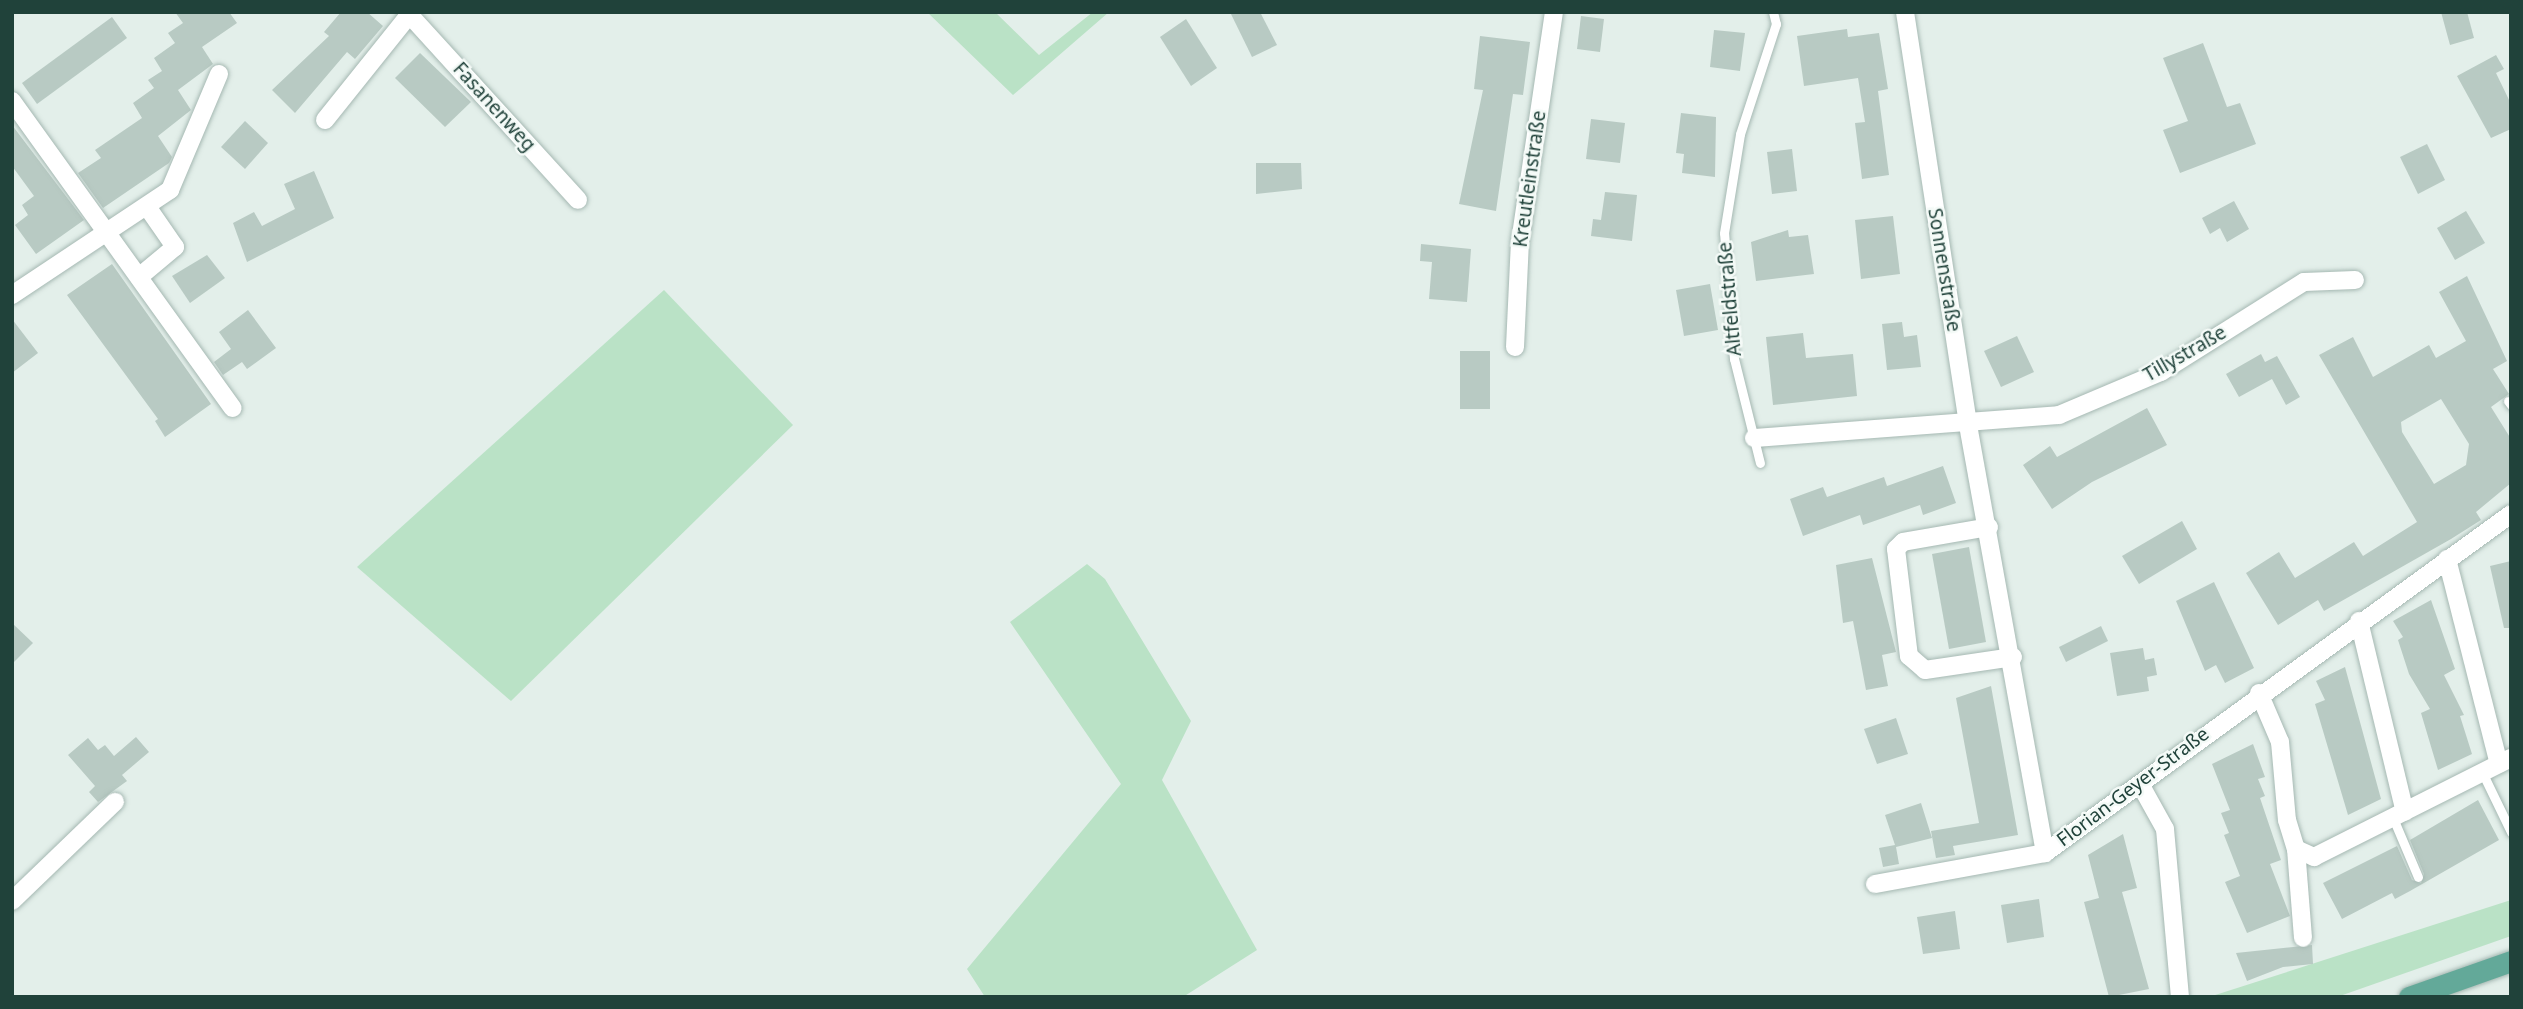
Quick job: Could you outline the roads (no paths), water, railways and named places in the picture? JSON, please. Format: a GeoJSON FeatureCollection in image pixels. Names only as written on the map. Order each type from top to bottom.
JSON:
{"type":"FeatureCollection","features":[{"type":"Feature","properties":{"kind":"main road"},"geometry":{"type":"LineString","coordinates":[[2409,997],[2511,961]]}},
{"type":"Feature","properties":{"kind":"street","name":"Kreutleinstraße"},"geometry":{"type":"LineString","coordinates":[[1516,347],[1520,242],[1554,12]]}},
{"type":"Feature","properties":{"kind":"street","name":"Sonnenstraße"},"geometry":{"type":"LineString","coordinates":[[1905,12],[1968,425],[1990,527],[2045,853]]}},
{"type":"Feature","properties":{"kind":"street","name":"Fasanenweg"},"geometry":{"type":"LineString","coordinates":[[325,120],[408,14],[578,200]]}},
{"type":"Feature","properties":{"kind":"street"},"geometry":{"type":"LineString","coordinates":[[12,295],[148,208],[170,190],[219,74]]}},
{"type":"Feature","properties":{"kind":"street"},"geometry":{"type":"LineString","coordinates":[[12,101],[233,408]]}},
{"type":"Feature","properties":{"kind":"street"},"geometry":{"type":"LineString","coordinates":[[139,277],[175,247],[148,208]]}},
{"type":"Feature","properties":{"kind":"street","name":"Tillystraße"},"geometry":{"type":"LineString","coordinates":[[1754,438],[1968,425],[2059,415],[2161,372],[2304,282],[2355,280]]}},
{"type":"Feature","properties":{"kind":"street","name":"Florian-Geyer-Straße"},"geometry":{"type":"LineString","coordinates":[[1875,884],[2045,853],[2259,693],[2511,514]]}},
{"type":"Feature","properties":{"kind":"street"},"geometry":{"type":"LineString","coordinates":[[1990,527],[1903,542],[1896,549],[1909,656],[1925,670],[2013,657]]}},
{"type":"Feature","properties":{"kind":"street"},"geometry":{"type":"LineString","coordinates":[[2296,849],[2314,857],[2505,761],[2447,559]]}},
{"type":"Feature","properties":{"kind":"street"},"geometry":{"type":"LineString","coordinates":[[2359,621],[2399,815]]}},
{"type":"Feature","properties":{"kind":"street"},"geometry":{"type":"LineString","coordinates":[[2259,693],[2280,742],[2287,820],[2296,849],[2303,938]]}},
{"type":"Feature","properties":{"kind":"street"},"geometry":{"type":"LineString","coordinates":[[2140,784],[2165,829],[2180,997]]}},
{"type":"Feature","properties":{"kind":"street"},"geometry":{"type":"LineString","coordinates":[[12,901],[115,802]]}},
{"type":"Feature","properties":{"kind":"lane","name":"Altfeldstraße"},"geometry":{"type":"LineString","coordinates":[[1760,463],[1734,359],[1724,233],[1740,134],[1776,24],[1773,12]]}},
{"type":"Feature","properties":{"kind":"lane"},"geometry":{"type":"LineString","coordinates":[[2482,772],[2511,832]]}},
{"type":"Feature","properties":{"kind":"lane"},"geometry":{"type":"LineString","coordinates":[[2399,815],[2418,877]]}}]}
